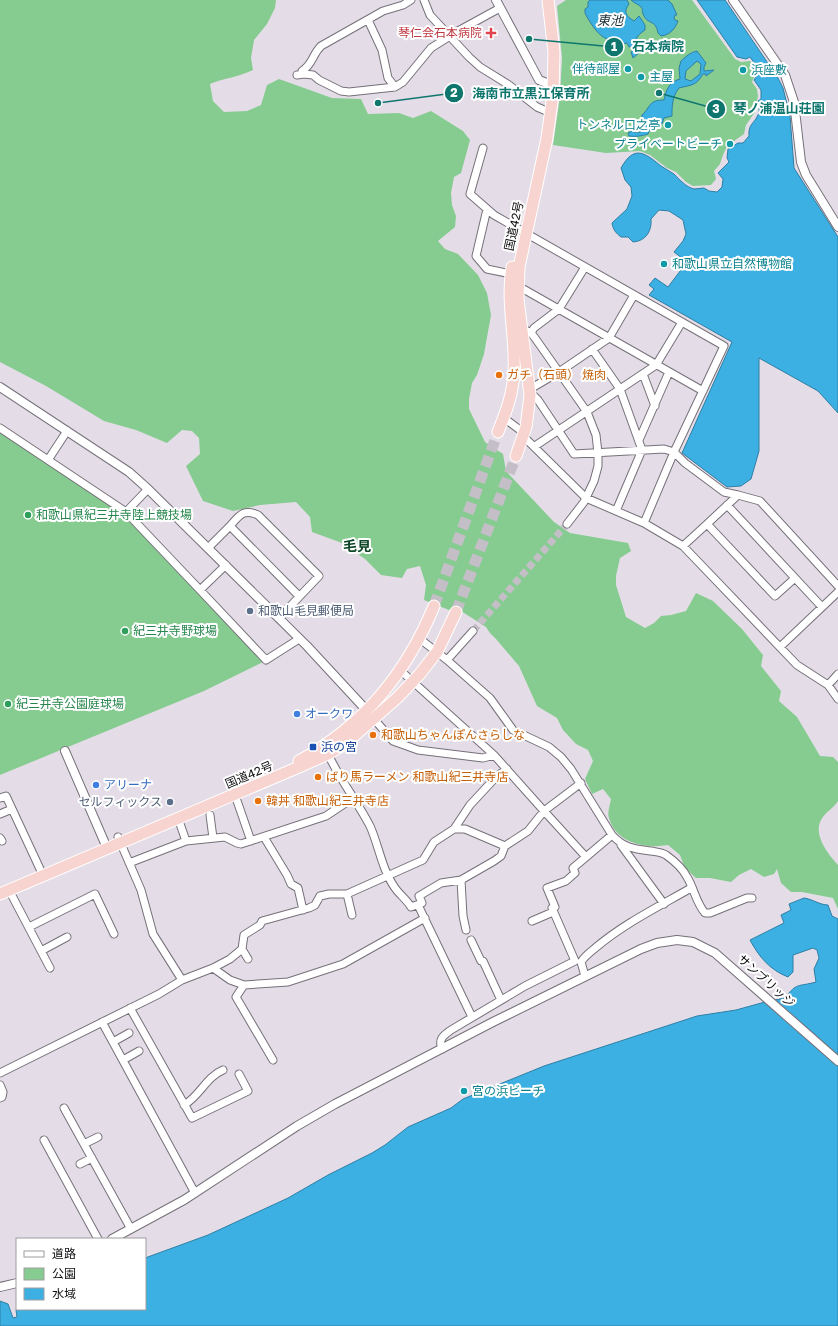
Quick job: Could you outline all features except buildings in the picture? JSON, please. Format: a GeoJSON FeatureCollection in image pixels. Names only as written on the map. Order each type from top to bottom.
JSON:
{"type":"FeatureCollection","features":[{"type":"Feature","properties":{"kind":"highway","name":"国道42号"},"geometry":{"type":"LineString","coordinates":[[541,0],[550,85]]}},
{"type":"Feature","properties":{"kind":"highway","name":"国道42号"},"geometry":{"type":"LineString","coordinates":[[498,432],[504,418],[513,384],[514,357],[511,321],[511,274],[542,163],[548,112],[553,45],[548,0]]}},
{"type":"Feature","properties":{"kind":"highway","name":"国道42号"},"geometry":{"type":"LineString","coordinates":[[516,456],[524,435],[528,418],[529,390],[526,330],[519,308],[518,286],[523,232]]}},
{"type":"Feature","properties":{"kind":"highway","name":"国道42号"},"geometry":{"type":"LineString","coordinates":[[3,890],[40,869],[178,818],[235,795],[328,754],[344,744],[371,715],[401,671],[420,640],[434,606]]}},
{"type":"Feature","properties":{"kind":"highway","name":"国道42号"},"geometry":{"type":"LineString","coordinates":[[119,840],[296,762],[316,751],[371,715],[413,682],[437,652],[456,612]]}},
{"type":"Feature","properties":{"kind":"highway","name":"国道42号"},"geometry":{"type":"LineString","coordinates":[[3,890],[106,845]]}},
{"type":"Feature","properties":{"kind":"street"},"geometry":{"type":"LineString","coordinates":[[411,0],[403,5],[383,11],[321,46],[316,51],[309,66],[300,74],[313,75],[319,80],[341,91],[349,92],[395,87],[403,82],[431,48],[498,4],[539,80],[550,85]]}},
{"type":"Feature","properties":{"kind":"street"},"geometry":{"type":"LineString","coordinates":[[424,0],[430,15],[480,67],[509,85],[537,107],[548,112]]}},
{"type":"Feature","properties":{"kind":"street"},"geometry":{"type":"LineString","coordinates":[[733,0],[785,75],[794,102],[801,162],[806,175],[838,227]]}},
{"type":"Feature","properties":{"kind":"street"},"geometry":{"type":"LineString","coordinates":[[368,20],[382,50],[388,78],[395,87]]}},
{"type":"Feature","properties":{"kind":"street"},"geometry":{"type":"LineString","coordinates":[[483,148],[470,194],[494,215],[724,346],[674,452],[644,523]]}},
{"type":"Feature","properties":{"kind":"street"},"geometry":{"type":"LineString","coordinates":[[487,209],[476,256],[487,269],[511,274]]}},
{"type":"Feature","properties":{"kind":"street"},"geometry":{"type":"LineString","coordinates":[[526,330],[534,328],[559,309],[585,267]]}},
{"type":"Feature","properties":{"kind":"street"},"geometry":{"type":"LineString","coordinates":[[518,286],[703,391]]}},
{"type":"Feature","properties":{"kind":"street"},"geometry":{"type":"LineString","coordinates":[[529,390],[559,372],[609,338],[634,295]]}},
{"type":"Feature","properties":{"kind":"street"},"geometry":{"type":"LineString","coordinates":[[511,321],[526,330],[559,372],[587,412],[596,435],[598,466],[594,481],[585,500],[567,524]]}},
{"type":"Feature","properties":{"kind":"street"},"geometry":{"type":"LineString","coordinates":[[534,446],[656,365],[682,322]]}},
{"type":"Feature","properties":{"kind":"street"},"geometry":{"type":"LineString","coordinates":[[592,349],[620,389],[642,450],[616,511]]}},
{"type":"Feature","properties":{"kind":"street"},"geometry":{"type":"LineString","coordinates":[[639,440],[669,372]]}},
{"type":"Feature","properties":{"kind":"street"},"geometry":{"type":"LineString","coordinates":[[643,374],[655,406]]}},
{"type":"Feature","properties":{"kind":"street"},"geometry":{"type":"LineString","coordinates":[[513,384],[529,390],[538,400],[574,454],[664,449],[674,452],[685,463],[724,492],[760,501],[838,586]]}},
{"type":"Feature","properties":{"kind":"street"},"geometry":{"type":"LineString","coordinates":[[0,387],[128,472],[148,488],[279,618],[393,740],[418,750],[483,758],[494,754]]}},
{"type":"Feature","properties":{"kind":"street"},"geometry":{"type":"LineString","coordinates":[[504,418],[524,435],[585,500],[644,523],[683,546],[797,665],[828,684],[838,699]]}},
{"type":"Feature","properties":{"kind":"street"},"geometry":{"type":"LineString","coordinates":[[0,428],[126,512],[266,660],[299,639]]}},
{"type":"Feature","properties":{"kind":"street"},"geometry":{"type":"LineString","coordinates":[[48,460],[67,431]]}},
{"type":"Feature","properties":{"kind":"street"},"geometry":{"type":"LineString","coordinates":[[126,512],[148,488]]}},
{"type":"Feature","properties":{"kind":"street"},"geometry":{"type":"LineString","coordinates":[[683,546],[738,495]]}},
{"type":"Feature","properties":{"kind":"street"},"geometry":{"type":"LineString","coordinates":[[727,506],[822,607]]}},
{"type":"Feature","properties":{"kind":"street"},"geometry":{"type":"LineString","coordinates":[[209,548],[241,514],[250,512],[258,515],[319,576],[279,618]]}},
{"type":"Feature","properties":{"kind":"street"},"geometry":{"type":"LineString","coordinates":[[707,524],[775,596],[795,578]]}},
{"type":"Feature","properties":{"kind":"street"},"geometry":{"type":"LineString","coordinates":[[230,526],[299,596]]}},
{"type":"Feature","properties":{"kind":"street"},"geometry":{"type":"LineString","coordinates":[[200,590],[226,565]]}},
{"type":"Feature","properties":{"kind":"street"},"geometry":{"type":"LineString","coordinates":[[780,647],[838,592]]}},
{"type":"Feature","properties":{"kind":"street"},"geometry":{"type":"LineString","coordinates":[[447,660],[474,631]]}},
{"type":"Feature","properties":{"kind":"street"},"geometry":{"type":"LineString","coordinates":[[420,640],[447,660],[490,698],[513,730],[549,747],[561,757],[572,769],[612,835],[664,904]]}},
{"type":"Feature","properties":{"kind":"street"},"geometry":{"type":"LineString","coordinates":[[401,671],[494,754],[586,857]]}},
{"type":"Feature","properties":{"kind":"street"},"geometry":{"type":"LineString","coordinates":[[828,684],[838,674]]}},
{"type":"Feature","properties":{"kind":"street"},"geometry":{"type":"LineString","coordinates":[[65,751],[106,845]]}},
{"type":"Feature","properties":{"kind":"street"},"geometry":{"type":"LineString","coordinates":[[328,754],[336,771],[370,826],[388,875],[395,888],[409,902],[411,907],[422,903],[419,896],[437,885],[461,880],[501,856],[505,846],[528,831],[544,811],[581,783]]}},
{"type":"Feature","properties":{"kind":"street"},"geometry":{"type":"LineString","coordinates":[[248,959],[242,949],[244,935],[262,921],[303,910],[315,905],[320,896],[329,894],[347,894],[423,860],[434,842],[454,829],[470,805],[496,777],[507,769]]}},
{"type":"Feature","properties":{"kind":"street"},"geometry":{"type":"LineString","coordinates":[[235,795],[251,841]]}},
{"type":"Feature","properties":{"kind":"street"},"geometry":{"type":"LineString","coordinates":[[0,798],[6,796],[40,869]]}},
{"type":"Feature","properties":{"kind":"street"},"geometry":{"type":"LineString","coordinates":[[129,863],[186,841],[225,837],[241,844],[326,816],[353,798]]}},
{"type":"Feature","properties":{"kind":"street"},"geometry":{"type":"LineString","coordinates":[[0,814],[12,809]]}},
{"type":"Feature","properties":{"kind":"street"},"geometry":{"type":"LineString","coordinates":[[210,814],[213,838]]}},
{"type":"Feature","properties":{"kind":"street"},"geometry":{"type":"LineString","coordinates":[[178,818],[186,841]]}},
{"type":"Feature","properties":{"kind":"street"},"geometry":{"type":"LineString","coordinates":[[454,829],[465,829],[505,846]]}},
{"type":"Feature","properties":{"kind":"street"},"geometry":{"type":"LineString","coordinates":[[586,976],[552,908],[555,907],[547,888],[566,881],[575,873],[573,868],[612,835]]}},
{"type":"Feature","properties":{"kind":"street"},"geometry":{"type":"LineString","coordinates":[[264,837],[291,884],[298,888],[303,910]]}},
{"type":"Feature","properties":{"kind":"street"},"geometry":{"type":"LineString","coordinates":[[119,840],[141,890],[153,934],[182,980]]}},
{"type":"Feature","properties":{"kind":"street"},"geometry":{"type":"LineString","coordinates":[[619,843],[628,847],[661,852],[667,856],[687,876],[691,888],[702,909],[708,914],[747,898],[752,898]]}},
{"type":"Feature","properties":{"kind":"street"},"geometry":{"type":"LineString","coordinates":[[461,880],[463,916],[466,930]]}},
{"type":"Feature","properties":{"kind":"street"},"geometry":{"type":"LineString","coordinates":[[442,1049],[440,1042],[441,1039],[451,1030],[542,976],[578,962],[611,936],[691,888]]}},
{"type":"Feature","properties":{"kind":"street"},"geometry":{"type":"LineString","coordinates":[[3,890],[28,927],[50,968]]}},
{"type":"Feature","properties":{"kind":"street"},"geometry":{"type":"LineString","coordinates":[[28,927],[95,894],[114,934]]}},
{"type":"Feature","properties":{"kind":"street"},"geometry":{"type":"LineString","coordinates":[[347,894],[352,915]]}},
{"type":"Feature","properties":{"kind":"street"},"geometry":{"type":"LineString","coordinates":[[418,905],[472,1017]]}},
{"type":"Feature","properties":{"kind":"street"},"geometry":{"type":"LineString","coordinates":[[532,921],[554,912]]}},
{"type":"Feature","properties":{"kind":"street"},"geometry":{"type":"LineString","coordinates":[[213,968],[230,980],[244,985],[288,982],[344,964],[412,924],[425,918]]}},
{"type":"Feature","properties":{"kind":"street"},"geometry":{"type":"LineString","coordinates":[[41,951],[67,938]]}},
{"type":"Feature","properties":{"kind":"street"},"geometry":{"type":"LineString","coordinates":[[470,940],[481,961],[483,961],[501,1000]]}},
{"type":"Feature","properties":{"kind":"street","name":"サンブリッジ"},"geometry":{"type":"LineString","coordinates":[[114,1238],[195,1193],[318,1113],[641,948],[668,941],[684,940],[693,942],[715,952],[838,1061]]}},
{"type":"Feature","properties":{"kind":"street"},"geometry":{"type":"LineString","coordinates":[[0,1074],[182,980],[213,968],[230,959],[242,949]]}},
{"type":"Feature","properties":{"kind":"street"},"geometry":{"type":"LineString","coordinates":[[244,985],[236,997],[273,1060]]}},
{"type":"Feature","properties":{"kind":"street"},"geometry":{"type":"LineString","coordinates":[[130,1008],[192,1118],[248,1091],[239,1074]]}},
{"type":"Feature","properties":{"kind":"street"},"geometry":{"type":"LineString","coordinates":[[102,1022],[195,1193]]}},
{"type":"Feature","properties":{"kind":"street"},"geometry":{"type":"LineString","coordinates":[[113,1042],[129,1033]]}},
{"type":"Feature","properties":{"kind":"street"},"geometry":{"type":"LineString","coordinates":[[123,1060],[140,1051]]}},
{"type":"Feature","properties":{"kind":"street"},"geometry":{"type":"LineString","coordinates":[[184,1105],[195,1098],[210,1079],[223,1070]]}},
{"type":"Feature","properties":{"kind":"street"},"geometry":{"type":"LineString","coordinates":[[0,1085],[3,1092],[2,1097],[0,1098]]}},
{"type":"Feature","properties":{"kind":"street"},"geometry":{"type":"LineString","coordinates":[[64,1108],[131,1229]]}},
{"type":"Feature","properties":{"kind":"street"},"geometry":{"type":"LineString","coordinates":[[84,1144],[98,1137]]}},
{"type":"Feature","properties":{"kind":"street"},"geometry":{"type":"LineString","coordinates":[[44,1140],[97,1238]]}},
{"type":"Feature","properties":{"kind":"street"},"geometry":{"type":"LineString","coordinates":[[80,1164],[92,1158]]}},
{"type":"Feature","properties":{"kind":"street"},"geometry":{"type":"LineString","coordinates":[[0,1285],[16,1283]]}},
{"type":"Feature","properties":{"kind":"green space"},"geometry":{"type":"Polygon","coordinates":[[[0,0],[276,0],[275,8],[267,24],[254,40],[251,58],[253,70],[210,84],[213,101],[224,112],[247,111],[261,105],[267,85],[279,79],[332,98],[361,99],[368,114],[399,113],[413,118],[431,111],[463,131],[470,140],[461,173],[454,177],[451,193],[452,205],[456,216],[455,227],[438,241],[445,249],[458,254],[478,275],[487,293],[491,315],[484,354],[477,375],[472,383],[469,409],[485,442],[503,454],[506,471],[554,522],[570,533],[628,543],[631,551],[620,558],[616,576],[616,585],[626,617],[645,628],[654,623],[661,616],[686,611],[696,593],[713,601],[742,629],[763,655],[761,666],[781,691],[779,701],[797,717],[820,756],[833,757],[838,762],[838,801],[821,820],[819,832],[820,838],[826,850],[838,865],[838,909],[833,898],[802,892],[791,892],[781,883],[777,869],[774,874],[764,877],[751,869],[739,875],[731,882],[710,878],[696,878],[685,868],[680,855],[668,845],[641,845],[625,839],[613,827],[608,816],[611,799],[603,789],[592,794],[585,779],[593,761],[588,750],[576,744],[563,730],[557,718],[537,706],[519,666],[486,627],[461,611],[449,610],[424,600],[426,585],[420,566],[407,569],[402,578],[381,575],[365,559],[342,543],[312,532],[310,517],[296,502],[260,505],[233,511],[203,501],[186,466],[200,454],[199,438],[192,431],[182,430],[167,443],[136,430],[104,421],[46,386],[0,362],[0,0]]]}},
{"type":"Feature","properties":{"kind":"green space"},"geometry":{"type":"Polygon","coordinates":[[[566,0],[692,0],[735,59],[741,62],[750,61],[757,70],[752,82],[757,89],[758,96],[755,112],[746,125],[744,134],[727,146],[720,164],[714,171],[716,179],[711,185],[693,186],[686,182],[676,172],[667,168],[650,155],[640,151],[606,153],[553,145],[560,96],[562,58],[557,6],[566,0]]]}},
{"type":"Feature","properties":{"kind":"green space"},"geometry":{"type":"Polygon","coordinates":[[[0,431],[129,518],[263,662],[204,691],[0,775],[0,431]]]}},
{"type":"Feature","properties":{"kind":"water","name":"東池"},"geometry":{"type":"Polygon","coordinates":[[[590,0],[627,0],[629,4],[626,9],[627,16],[634,21],[639,16],[645,25],[645,30],[637,38],[634,49],[635,51],[639,49],[640,52],[633,58],[631,52],[633,50],[632,47],[629,47],[627,43],[622,44],[617,41],[607,39],[600,35],[594,28],[585,13],[585,9],[588,7],[588,2],[590,0]]]}},
{"type":"Feature","properties":{"kind":"water","name":"東池"},"geometry":{"type":"Polygon","coordinates":[[[631,0],[668,0],[672,4],[677,15],[675,15],[674,18],[678,21],[675,27],[670,33],[661,36],[655,26],[647,20],[642,13],[641,7],[631,0]]]}},
{"type":"Feature","properties":{"kind":"water"},"geometry":{"type":"Polygon","coordinates":[[[697,0],[725,0],[778,78],[783,88],[790,116],[794,168],[838,237],[838,413],[818,391],[759,358],[759,451],[751,479],[741,486],[727,487],[682,453],[732,342],[649,295],[654,289],[649,285],[655,278],[668,287],[687,262],[674,252],[683,241],[686,234],[683,220],[669,211],[659,210],[651,219],[650,228],[647,235],[641,240],[633,242],[628,237],[621,237],[614,229],[612,223],[627,209],[632,196],[631,187],[625,180],[621,168],[630,156],[640,153],[644,154],[674,174],[688,187],[694,189],[704,188],[709,191],[717,192],[722,187],[723,179],[718,173],[729,162],[727,158],[728,149],[738,143],[743,143],[749,136],[750,126],[758,115],[758,101],[761,99],[761,90],[754,80],[760,71],[750,57],[746,59],[737,57],[697,0]]]}},
{"type":"Feature","properties":{"kind":"water"},"geometry":{"type":"Polygon","coordinates":[[[697,51],[706,63],[704,71],[714,70],[706,76],[706,74],[703,74],[698,81],[693,84],[679,88],[672,105],[672,116],[664,118],[662,124],[650,129],[648,134],[629,136],[628,133],[632,131],[638,133],[642,131],[642,115],[650,104],[655,101],[664,100],[671,84],[680,79],[679,68],[681,61],[688,55],[697,51]],[[697,61],[686,71],[685,79],[691,81],[700,74],[701,64],[697,61]]]}},
{"type":"Feature","properties":{"kind":"water"},"geometry":{"type":"Polygon","coordinates":[[[804,898],[828,905],[832,916],[838,919],[838,1326],[0,1326],[0,1301],[8,1304],[13,1318],[17,1317],[16,1310],[146,1310],[146,1258],[208,1235],[288,1198],[328,1175],[372,1153],[408,1127],[451,1108],[463,1099],[544,1066],[697,1016],[736,1010],[785,998],[795,987],[816,982],[814,969],[819,958],[817,950],[813,948],[793,955],[793,972],[788,977],[770,967],[757,952],[750,940],[784,923],[781,915],[791,910],[789,904],[804,898]]]}},
{"type":"Feature","properties":{"kind":"tunnel"},"geometry":{"type":"LineString","coordinates":[[434,606],[498,432]]}},
{"type":"Feature","properties":{"kind":"tunnel"},"geometry":{"type":"LineString","coordinates":[[456,612],[516,456]]}},
{"type":"Feature","properties":{"kind":"tunnel"},"geometry":{"type":"LineString","coordinates":[[473,631],[567,524]]}},
{"type":"Feature","properties":{"kind":"place","name":"琴仁会石本病院"},"geometry":{"type":"Point","coordinates":[491,33]}},
{"type":"Feature","properties":{"kind":"place","name":"石本病院"},"geometry":{"type":"Point","coordinates":[529,39]}},
{"type":"Feature","properties":{"kind":"place","name":"伴待部屋"},"geometry":{"type":"Point","coordinates":[628,69]}},
{"type":"Feature","properties":{"kind":"place","name":"浜座敷"},"geometry":{"type":"Point","coordinates":[743,70]}},
{"type":"Feature","properties":{"kind":"place","name":"主屋"},"geometry":{"type":"Point","coordinates":[641,77]}},
{"type":"Feature","properties":{"kind":"place","name":"琴ノ浦温山荘園"},"geometry":{"type":"Point","coordinates":[659,93]}},
{"type":"Feature","properties":{"kind":"place","name":"海南市立黒江保育所"},"geometry":{"type":"Point","coordinates":[378,103]}},
{"type":"Feature","properties":{"kind":"place","name":"トンネル口之亭"},"geometry":{"type":"Point","coordinates":[668,125]}},
{"type":"Feature","properties":{"kind":"place","name":"プライベートビーチ"},"geometry":{"type":"Point","coordinates":[730,144]}},
{"type":"Feature","properties":{"kind":"place","name":"和歌山県立自然博物館"},"geometry":{"type":"Point","coordinates":[664,264]}},
{"type":"Feature","properties":{"kind":"place","name":"ガチ（石頭） 焼肉"},"geometry":{"type":"Point","coordinates":[499,375]}},
{"type":"Feature","properties":{"kind":"place","name":"和歌山県紀三井寺陸上競技場"},"geometry":{"type":"Point","coordinates":[28,515]}},
{"type":"Feature","properties":{"kind":"place","name":"和歌山毛見郵便局"},"geometry":{"type":"Point","coordinates":[250,611]}},
{"type":"Feature","properties":{"kind":"place","name":"紀三井寺野球場"},"geometry":{"type":"Point","coordinates":[125,631]}},
{"type":"Feature","properties":{"kind":"place","name":"紀三井寺公園庭球場"},"geometry":{"type":"Point","coordinates":[8,704]}},
{"type":"Feature","properties":{"kind":"place","name":"オークワ"},"geometry":{"type":"Point","coordinates":[297,714]}},
{"type":"Feature","properties":{"kind":"place","name":"和歌山ちゃんぽんさらしな"},"geometry":{"type":"Point","coordinates":[373,735]}},
{"type":"Feature","properties":{"kind":"place","name":"浜の宮"},"geometry":{"type":"Point","coordinates":[313,747]}},
{"type":"Feature","properties":{"kind":"place","name":"ばり馬ラーメン 和歌山紀三井寺店"},"geometry":{"type":"Point","coordinates":[318,777]}},
{"type":"Feature","properties":{"kind":"place","name":"アリーナ"},"geometry":{"type":"Point","coordinates":[96,785]}},
{"type":"Feature","properties":{"kind":"place","name":"韓丼 和歌山紀三井寺店"},"geometry":{"type":"Point","coordinates":[258,801]}},
{"type":"Feature","properties":{"kind":"place","name":"セルフィックス"},"geometry":{"type":"Point","coordinates":[170,802]}},
{"type":"Feature","properties":{"kind":"place","name":"宮の浜ビーチ"},"geometry":{"type":"Point","coordinates":[464,1091]}},
{"type":"Feature","properties":{"kind":"district","name":"毛見"},"geometry":{"type":"Point","coordinates":[357,546]}}]}
